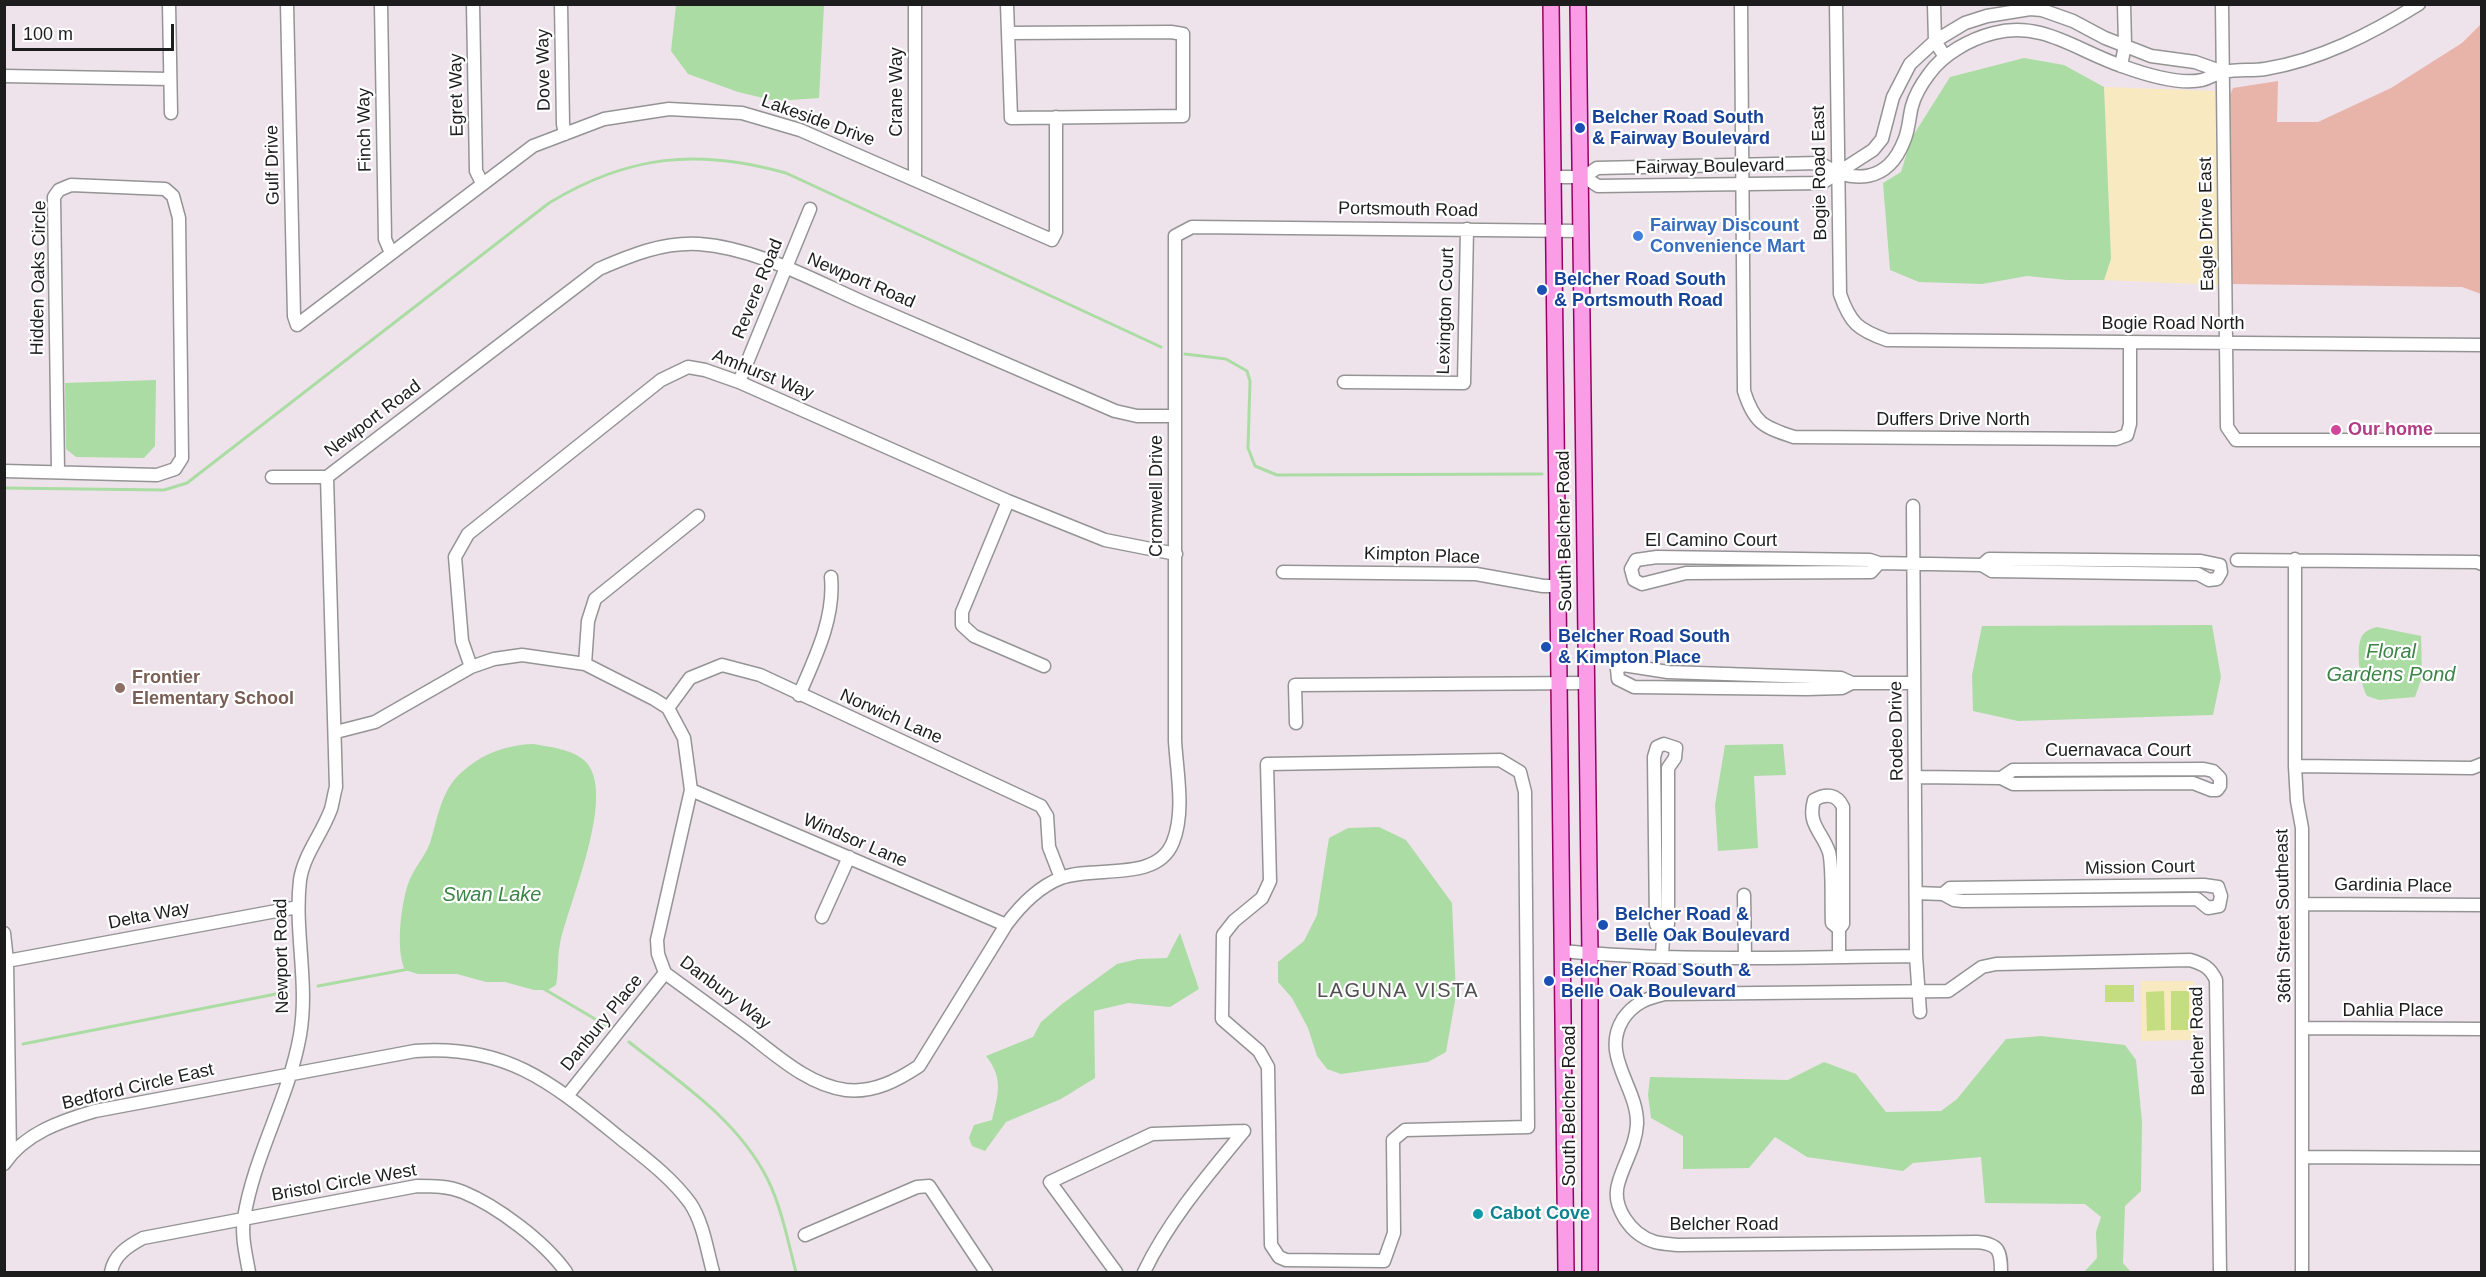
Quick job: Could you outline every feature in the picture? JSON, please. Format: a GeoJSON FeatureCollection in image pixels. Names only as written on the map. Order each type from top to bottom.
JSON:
{"type":"FeatureCollection","features":[{"type":"Feature","properties":{"kind":"main road","name":"South Belcher Road"},"geometry":{"type":"LineString","coordinates":[[1551,4],[1566,1272]]}},
{"type":"Feature","properties":{"kind":"main road","name":"South Belcher Road"},"geometry":{"type":"LineString","coordinates":[[1578,4],[1582,177],[1580,231],[1590,954],[1590,1272]]}},
{"type":"Feature","properties":{"kind":"street"},"geometry":{"type":"LineString","coordinates":[[169,4],[171,113]]}},
{"type":"Feature","properties":{"kind":"street","name":"Gulf Drive"},"geometry":{"type":"LineString","coordinates":[[287,4],[294,316],[297,325]]}},
{"type":"Feature","properties":{"kind":"street","name":"Finch Way"},"geometry":{"type":"LineString","coordinates":[[381,4],[385,239],[391,253]]}},
{"type":"Feature","properties":{"kind":"street","name":"Egret Way"},"geometry":{"type":"LineString","coordinates":[[473,4],[476,171],[482,183]]}},
{"type":"Feature","properties":{"kind":"street","name":"Dove Way"},"geometry":{"type":"LineString","coordinates":[[561,4],[562,124],[565,134]]}},
{"type":"Feature","properties":{"kind":"street","name":"Crane Way"},"geometry":{"type":"LineString","coordinates":[[915,4],[915,179]]}},
{"type":"Feature","properties":{"kind":"street"},"geometry":{"type":"LineString","coordinates":[[1007,4],[1008,33],[1011,118],[1183,116],[1183,34],[1171,32],[1008,33]]}},
{"type":"Feature","properties":{"kind":"street"},"geometry":{"type":"LineString","coordinates":[[1741,4],[1742,184]]}},
{"type":"Feature","properties":{"kind":"street","name":"Bogie Road East"},"geometry":{"type":"LineString","coordinates":[[1836,4],[1840,294],[1848,316],[1865,333]]}},
{"type":"Feature","properties":{"kind":"street"},"geometry":{"type":"LineString","coordinates":[[1934,4],[1935,41],[1945,57]]}},
{"type":"Feature","properties":{"kind":"street"},"geometry":{"type":"LineString","coordinates":[[2121,66],[2125,45],[2124,4]]}},
{"type":"Feature","properties":{"kind":"street","name":"Eagle Drive East"},"geometry":{"type":"LineString","coordinates":[[2222,4],[2227,427],[2236,440],[2481,440]]}},
{"type":"Feature","properties":{"kind":"street","name":"Fairway Boulevard"},"geometry":{"type":"LineString","coordinates":[[1582,177],[1597,168],[1820,163],[1837,174],[1866,178],[1887,167],[1904,141],[1913,102],[1930,73],[1945,57],[1971,41],[1995,32],[2029,29],[2049,34],[2121,66],[2175,79],[2201,80],[2223,72],[2264,69],[2312,58],[2356,40],[2419,4]]}},
{"type":"Feature","properties":{"kind":"street"},"geometry":{"type":"LineString","coordinates":[[2029,29],[2030,7]]}},
{"type":"Feature","properties":{"kind":"street","name":"Fairway Boulevard"},"geometry":{"type":"LineString","coordinates":[[1553,177],[1582,177],[1598,186],[1821,183],[1873,150],[1882,140],[1893,97],[1910,64],[1935,41],[1965,23],[2030,7],[2073,21],[2105,38],[2151,56],[2195,62],[2223,72]]}},
{"type":"Feature","properties":{"kind":"street"},"geometry":{"type":"LineString","coordinates":[[4,76],[170,79]]}},
{"type":"Feature","properties":{"kind":"street","name":"Lakeside Drive"},"geometry":{"type":"LineString","coordinates":[[297,325],[533,146],[604,119],[669,109],[742,113],[800,130],[1052,240],[1056,232],[1056,117]]}},
{"type":"Feature","properties":{"kind":"street"},"geometry":{"type":"LineString","coordinates":[[1643,166],[1643,186]]}},
{"type":"Feature","properties":{"kind":"street","name":"Duffers Drive North"},"geometry":{"type":"LineString","coordinates":[[1742,184],[1744,391],[1751,412],[1768,428],[1794,437],[2116,440],[2127,435],[2130,424],[2130,342]]}},
{"type":"Feature","properties":{"kind":"street","name":"Hidden Oaks Circle"},"geometry":{"type":"LineString","coordinates":[[71,185],[165,189],[173,196],[179,218],[182,458],[175,469],[158,475],[58,472],[54,197],[59,190],[71,185]]}},
{"type":"Feature","properties":{"kind":"street","name":"Revere Road"},"geometry":{"type":"LineString","coordinates":[[740,382],[810,209]]}},
{"type":"Feature","properties":{"kind":"street","name":"Cromwell Drive"},"geometry":{"type":"LineString","coordinates":[[1178,818],[1175,741],[1175,236],[1192,226],[1234,226]]}},
{"type":"Feature","properties":{"kind":"street","name":"Portsmouth Road"},"geometry":{"type":"LineString","coordinates":[[1234,226],[1580,231]]}},
{"type":"Feature","properties":{"kind":"street","name":"Lexington Court"},"geometry":{"type":"LineString","coordinates":[[1344,382],[1464,383],[1467,229]]}},
{"type":"Feature","properties":{"kind":"street","name":"Newport Road"},"geometry":{"type":"LineString","coordinates":[[249,1272],[243,1220],[252,1184],[292,1073],[303,1006],[298,907],[301,878],[307,855],[331,809],[336,787],[327,477],[599,269],[631,255],[664,245],[697,244],[729,248],[786,268],[1115,411],[1137,416],[1175,416]]}},
{"type":"Feature","properties":{"kind":"street","name":"Bogie Road North"},"geometry":{"type":"LineString","coordinates":[[1865,333],[1887,340],[2481,345]]}},
{"type":"Feature","properties":{"kind":"street","name":"Amhurst Way"},"geometry":{"type":"LineString","coordinates":[[471,667],[462,641],[455,557],[468,534],[661,380],[688,368],[705,370],[740,382],[1008,501],[1105,540],[1176,554]]}},
{"type":"Feature","properties":{"kind":"street"},"geometry":{"type":"LineString","coordinates":[[4,471],[58,472]]}},
{"type":"Feature","properties":{"kind":"street"},"geometry":{"type":"LineString","coordinates":[[272,477],[327,477]]}},
{"type":"Feature","properties":{"kind":"street"},"geometry":{"type":"LineString","coordinates":[[1008,501],[962,612],[962,625],[974,636],[1044,666]]}},
{"type":"Feature","properties":{"kind":"street","name":"Rodeo Drive"},"geometry":{"type":"LineString","coordinates":[[1913,506],[1916,956]]}},
{"type":"Feature","properties":{"kind":"street"},"geometry":{"type":"LineString","coordinates":[[585,664],[588,621],[595,598],[698,516]]}},
{"type":"Feature","properties":{"kind":"street","name":"El Camino Court"},"geometry":{"type":"LineString","coordinates":[[1879,563],[1871,572],[1686,573],[1642,584],[1635,580],[1631,569],[1636,560],[1657,557],[1870,560],[1879,563],[1982,565],[1992,571],[2198,574],[2209,580],[2217,579],[2221,572],[2220,565],[2201,561],[1989,559],[1982,565]]}},
{"type":"Feature","properties":{"kind":"street"},"geometry":{"type":"LineString","coordinates":[[2237,560],[2295,559],[2476,562],[2481,564]]}},
{"type":"Feature","properties":{"kind":"street","name":"36th Street Southeast"},"geometry":{"type":"LineString","coordinates":[[2295,559],[2295,766],[2296,801],[2302,828],[2303,903],[2302,1272]]}},
{"type":"Feature","properties":{"kind":"street","name":"Kimpton Place"},"geometry":{"type":"LineString","coordinates":[[1283,572],[1476,574],[1543,586],[1559,586]]}},
{"type":"Feature","properties":{"kind":"street"},"geometry":{"type":"LineString","coordinates":[[799,695],[821,641],[833,597],[831,578]]}},
{"type":"Feature","properties":{"kind":"street"},"geometry":{"type":"LineString","coordinates":[[336,732],[375,722],[471,667],[494,659],[522,655],[585,664],[668,708]]}},
{"type":"Feature","properties":{"kind":"street","name":"Norwich Lane"},"geometry":{"type":"LineString","coordinates":[[668,708],[690,678],[722,665],[760,675],[1041,806],[1047,816],[1049,847],[1061,878]]}},
{"type":"Feature","properties":{"kind":"street"},"geometry":{"type":"LineString","coordinates":[[1852,682],[1842,688],[1807,689],[1634,687],[1618,679],[1617,669],[1623,665],[1668,672],[1914,683]]}},
{"type":"Feature","properties":{"kind":"street"},"geometry":{"type":"LineString","coordinates":[[1296,723],[1295,684],[1587,683]]}},
{"type":"Feature","properties":{"kind":"street","name":"Danbury Way"},"geometry":{"type":"LineString","coordinates":[[668,708],[684,738],[691,790],[657,940],[658,954],[665,973],[800,1072],[833,1087],[847,1090],[868,1089],[899,1079],[919,1066],[1019,907],[1061,878],[1104,870],[1136,869],[1155,864],[1173,844],[1178,818]]}},
{"type":"Feature","properties":{"kind":"street"},"geometry":{"type":"LineString","coordinates":[[1662,956],[1663,937],[1668,924],[1668,768],[1675,758],[1676,748],[1664,744],[1657,747],[1654,757],[1656,924],[1663,937]]}},
{"type":"Feature","properties":{"kind":"street"},"geometry":{"type":"LineString","coordinates":[[1500,760],[1520,772],[1525,792],[1527,950],[1528,1127],[1405,1130],[1393,1140],[1394,1233],[1384,1261],[1287,1260],[1280,1257],[1271,1245],[1268,1067],[1260,1051],[1222,1019],[1223,935],[1234,921],[1262,898],[1270,881],[1267,764],[1500,760]]}},
{"type":"Feature","properties":{"kind":"street"},"geometry":{"type":"LineString","coordinates":[[2295,766],[2472,768],[2481,764]]}},
{"type":"Feature","properties":{"kind":"street","name":"Cuernavaca Court"},"geometry":{"type":"LineString","coordinates":[[1916,777],[2001,778],[2013,784],[2193,783],[2211,790],[2217,790],[2220,786],[2220,778],[2213,771],[2204,769],[2013,770],[2001,778]]}},
{"type":"Feature","properties":{"kind":"street","name":"Windsor Lane"},"geometry":{"type":"LineString","coordinates":[[691,790],[1006,926]]}},
{"type":"Feature","properties":{"kind":"street"},"geometry":{"type":"LineString","coordinates":[[1839,929],[1832,923],[1829,853],[1813,822],[1811,809],[1814,800],[1821,796],[1832,795],[1839,799],[1843,807],[1843,924],[1839,929],[1839,957]]}},
{"type":"Feature","properties":{"kind":"street"},"geometry":{"type":"LineString","coordinates":[[822,917],[849,857]]}},
{"type":"Feature","properties":{"kind":"street","name":"Mission Court"},"geometry":{"type":"LineString","coordinates":[[1916,893],[1942,894],[1954,900],[1964,901],[2197,899],[2208,908],[2218,906],[2221,897],[2218,887],[2204,885],[1950,888],[1942,894]]}},
{"type":"Feature","properties":{"kind":"street"},"geometry":{"type":"LineString","coordinates":[[1744,895],[1745,957]]}},
{"type":"Feature","properties":{"kind":"street","name":"Gardinia Place"},"geometry":{"type":"LineString","coordinates":[[2303,903],[2481,905]]}},
{"type":"Feature","properties":{"kind":"street","name":"Delta Way"},"geometry":{"type":"LineString","coordinates":[[7,961],[298,907]]}},
{"type":"Feature","properties":{"kind":"street"},"geometry":{"type":"LineString","coordinates":[[4,933],[7,961],[7,1160]]}},
{"type":"Feature","properties":{"kind":"street"},"geometry":{"type":"LineString","coordinates":[[1563,951],[1662,956],[1916,956],[1920,1012]]}},
{"type":"Feature","properties":{"kind":"street","name":"Belcher Road"},"geometry":{"type":"LineString","coordinates":[[2001,1272],[1999,1252],[1991,1243],[1678,1245],[1654,1242],[1636,1232],[1624,1219],[1618,1200],[1618,1184],[1635,1141],[1637,1124],[1636,1107],[1622,1077],[1614,1044],[1618,1027],[1628,1011],[1645,998],[1665,994],[1948,991],[1982,967],[1996,964],[2190,960],[2203,964],[2212,971],[2216,980],[2220,1272]]}},
{"type":"Feature","properties":{"kind":"street","name":"Danbury Place"},"geometry":{"type":"LineString","coordinates":[[567,1095],[665,973]]}},
{"type":"Feature","properties":{"kind":"street","name":"Dahlia Place"},"geometry":{"type":"LineString","coordinates":[[2304,1028],[2481,1029]]}},
{"type":"Feature","properties":{"kind":"street","name":"Bedford Circle East"},"geometry":{"type":"LineString","coordinates":[[7,1160],[28,1139],[61,1121],[94,1111],[416,1051],[444,1049],[472,1052],[521,1067],[567,1095],[669,1177],[691,1205],[714,1272]]}},
{"type":"Feature","properties":{"kind":"street"},"geometry":{"type":"LineString","coordinates":[[1116,1272],[1050,1182],[1152,1134],[1244,1131],[1189,1197],[1156,1246],[1144,1272]]}},
{"type":"Feature","properties":{"kind":"street"},"geometry":{"type":"LineString","coordinates":[[2303,1157],[2481,1158]]}},
{"type":"Feature","properties":{"kind":"street","name":"Bristol Circle West"},"geometry":{"type":"LineString","coordinates":[[111,1272],[123,1249],[143,1238],[417,1186],[442,1186],[463,1192],[492,1208],[528,1234],[566,1272]]}},
{"type":"Feature","properties":{"kind":"street"},"geometry":{"type":"LineString","coordinates":[[805,1235],[917,1187],[929,1186],[986,1272]]}},
{"type":"Feature","properties":{"kind":"shaded area"},"geometry":{"type":"Polygon","coordinates":[[[2481,24],[2481,294],[2462,287],[2231,284],[2229,97],[2233,88],[2278,81],[2277,122],[2318,122],[2391,88],[2462,43],[2481,24]]]}},
{"type":"Feature","properties":{"kind":"shaded area"},"geometry":{"type":"Polygon","coordinates":[[[2104,87],[2215,91],[2218,100],[2220,285],[2104,280],[2111,259],[2104,87]]]}},
{"type":"Feature","properties":{"kind":"shaded area"},"geometry":{"type":"Polygon","coordinates":[[[2141,981],[2194,981],[2195,1040],[2141,1041],[2141,981]]]}},
{"type":"Feature","properties":{"kind":"shaded area"},"geometry":{"type":"Polygon","coordinates":[[[2105,985],[2134,985],[2134,1002],[2105,1002],[2105,985]]]}},
{"type":"Feature","properties":{"kind":"shaded area"},"geometry":{"type":"Polygon","coordinates":[[[2164,991],[2165,1030],[2147,1031],[2146,992],[2164,991]]]}},
{"type":"Feature","properties":{"kind":"shaded area"},"geometry":{"type":"Polygon","coordinates":[[[2171,991],[2189,991],[2189,1030],[2171,1030],[2171,991]]]}},
{"type":"Feature","properties":{"kind":"water"},"geometry":{"type":"Polygon","coordinates":[[[676,5],[824,5],[819,98],[776,101],[738,92],[688,74],[671,51],[676,5]]]}},
{"type":"Feature","properties":{"kind":"water"},"geometry":{"type":"Polygon","coordinates":[[[2024,58],[2064,65],[2104,87],[2111,259],[2104,280],[2067,280],[2027,276],[1982,284],[1919,282],[1890,270],[1883,183],[1901,172],[1911,139],[1950,77],[2024,58]]]}},
{"type":"Feature","properties":{"kind":"water"},"geometry":{"type":"Polygon","coordinates":[[[156,380],[155,446],[144,458],[76,457],[66,449],[65,383],[156,380]]]}},
{"type":"Feature","properties":{"kind":"water"},"geometry":{"type":"Polygon","coordinates":[[[2212,625],[2221,677],[2213,715],[2018,721],[1973,711],[1972,675],[1982,626],[2212,625]]]}},
{"type":"Feature","properties":{"kind":"water","name":"Floral Gardens Pond"},"geometry":{"type":"Polygon","coordinates":[[[2377,627],[2421,636],[2422,677],[2415,697],[2379,700],[2367,696],[2361,676],[2360,643],[2364,634],[2377,627]]]}},
{"type":"Feature","properties":{"kind":"water","name":"Swan Lake"},"geometry":{"type":"Polygon","coordinates":[[[533,744],[567,751],[580,757],[594,776],[596,797],[594,822],[560,944],[556,985],[548,990],[534,990],[505,982],[486,982],[457,974],[418,974],[405,970],[400,950],[400,925],[404,899],[410,879],[430,843],[450,786],[463,771],[481,758],[501,749],[533,744]]]}},
{"type":"Feature","properties":{"kind":"water"},"geometry":{"type":"Polygon","coordinates":[[[1783,744],[1786,775],[1754,776],[1758,848],[1718,851],[1715,805],[1725,745],[1783,744]]]}},
{"type":"Feature","properties":{"kind":"water"},"geometry":{"type":"Polygon","coordinates":[[[1379,827],[1406,840],[1452,903],[1456,995],[1446,1052],[1428,1062],[1341,1074],[1327,1069],[1317,1056],[1308,1028],[1292,998],[1278,982],[1278,962],[1304,941],[1317,915],[1329,838],[1348,828],[1379,827]]]}},
{"type":"Feature","properties":{"kind":"water"},"geometry":{"type":"Polygon","coordinates":[[[1180,933],[1199,989],[1170,1007],[1128,1003],[1094,1011],[1095,1078],[1061,1099],[1006,1122],[985,1151],[972,1146],[969,1138],[974,1125],[992,1120],[997,1094],[995,1072],[986,1056],[1033,1037],[1041,1022],[1117,964],[1138,959],[1167,958],[1180,933]]]}},
{"type":"Feature","properties":{"kind":"water"},"geometry":{"type":"Polygon","coordinates":[[[2041,1036],[2125,1045],[2136,1060],[2142,1122],[2141,1191],[2125,1206],[2123,1263],[2131,1272],[2084,1272],[2097,1258],[2096,1232],[2101,1217],[2085,1204],[1985,1203],[1981,1157],[1913,1163],[1903,1171],[1807,1157],[1775,1137],[1749,1168],[1683,1169],[1683,1136],[1651,1118],[1648,1095],[1650,1077],[1788,1080],[1824,1062],[1856,1074],[1886,1112],[1941,1111],[1957,1099],[2006,1039],[2041,1036]]]}},
{"type":"Feature","properties":{"kind":"waterway"},"geometry":{"type":"LineString","coordinates":[[4,488],[164,490],[187,483],[549,203],[578,187],[607,175],[636,166],[664,161],[723,160],[786,173],[1161,347]]}},
{"type":"Feature","properties":{"kind":"waterway"},"geometry":{"type":"LineString","coordinates":[[1185,354],[1226,359],[1247,371],[1250,381],[1248,448],[1255,466],[1277,475],[1542,474]]}},
{"type":"Feature","properties":{"kind":"waterway"},"geometry":{"type":"LineString","coordinates":[[318,986],[409,969]]}},
{"type":"Feature","properties":{"kind":"waterway"},"geometry":{"type":"LineString","coordinates":[[544,989],[607,1026]]}},
{"type":"Feature","properties":{"kind":"waterway"},"geometry":{"type":"LineString","coordinates":[[23,1044],[286,992]]}},
{"type":"Feature","properties":{"kind":"waterway"},"geometry":{"type":"LineString","coordinates":[[629,1042],[707,1104],[725,1121],[756,1159],[777,1202],[796,1272]]}},
{"type":"Feature","properties":{"kind":"place","name":"Belcher Road South & Fairway Boulevard"},"geometry":{"type":"Point","coordinates":[1580,128]}},
{"type":"Feature","properties":{"kind":"place","name":"Fairway Discount Convenience Mart"},"geometry":{"type":"Point","coordinates":[1638,236]}},
{"type":"Feature","properties":{"kind":"place","name":"Belcher Road South & Portsmouth Road"},"geometry":{"type":"Point","coordinates":[1542,290]}},
{"type":"Feature","properties":{"kind":"place","name":"Our home"},"geometry":{"type":"Point","coordinates":[2336,430]}},
{"type":"Feature","properties":{"kind":"place","name":"Belcher Road South & Kimpton Place"},"geometry":{"type":"Point","coordinates":[1546,647]}},
{"type":"Feature","properties":{"kind":"place","name":"Frontier Elementary School"},"geometry":{"type":"Point","coordinates":[120,688]}},
{"type":"Feature","properties":{"kind":"place","name":"Belcher Road & Belle Oak Boulevard"},"geometry":{"type":"Point","coordinates":[1603,925]}},
{"type":"Feature","properties":{"kind":"place","name":"Belcher Road South & Belle Oak Boulevard"},"geometry":{"type":"Point","coordinates":[1549,981]}},
{"type":"Feature","properties":{"kind":"place","name":"Cabot Cove"},"geometry":{"type":"Point","coordinates":[1478,1214]}},
{"type":"Feature","properties":{"kind":"district","name":"LAGUNA VISTA"},"geometry":{"type":"Point","coordinates":[1398,991]}}]}
